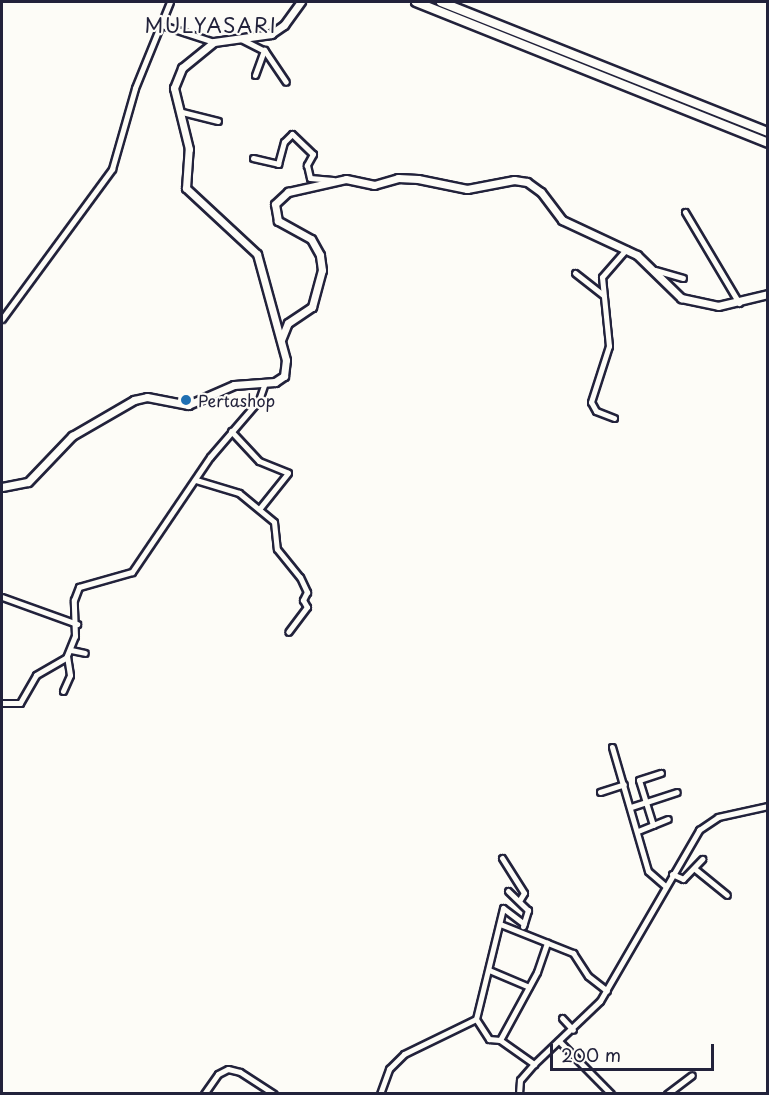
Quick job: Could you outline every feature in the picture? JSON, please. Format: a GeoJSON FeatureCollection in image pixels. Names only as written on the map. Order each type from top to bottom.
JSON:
{"type":"FeatureCollection","features":[{"type":"Feature","properties":{"kind":"highway"},"geometry":{"type":"LineString","coordinates":[[416,2],[768,143]]}},
{"type":"Feature","properties":{"kind":"highway"},"geometry":{"type":"LineString","coordinates":[[441,2],[768,132]]}},
{"type":"Feature","properties":{"kind":"main road"},"geometry":{"type":"LineString","coordinates":[[2,488],[28,482],[72,436],[134,400],[147,397],[188,405],[234,385],[266,383],[284,376],[287,366],[271,316],[265,275],[257,254],[186,188],[190,158],[182,112],[174,88],[177,75],[214,42],[276,32],[301,2]]}},
{"type":"Feature","properties":{"kind":"main road"},"geometry":{"type":"LineString","coordinates":[[280,342],[286,326],[312,307],[321,277],[321,262],[311,239],[275,217],[275,204],[288,192],[352,179],[374,185],[406,178],[467,189],[522,180],[541,192],[562,220],[626,249],[655,270],[681,298],[718,306],[739,303],[768,294]]}},
{"type":"Feature","properties":{"kind":"main road"},"geometry":{"type":"LineString","coordinates":[[271,316],[286,326]]}},
{"type":"Feature","properties":{"kind":"street"},"geometry":{"type":"LineString","coordinates":[[2,319],[112,169],[135,88],[170,2]]}},
{"type":"Feature","properties":{"kind":"street"},"geometry":{"type":"LineString","coordinates":[[162,25],[214,42]]}},
{"type":"Feature","properties":{"kind":"street"},"geometry":{"type":"LineString","coordinates":[[241,39],[264,50],[286,82]]}},
{"type":"Feature","properties":{"kind":"street"},"geometry":{"type":"LineString","coordinates":[[255,75],[264,50]]}},
{"type":"Feature","properties":{"kind":"street"},"geometry":{"type":"LineString","coordinates":[[182,112],[218,121]]}},
{"type":"Feature","properties":{"kind":"street"},"geometry":{"type":"LineString","coordinates":[[253,158],[278,164],[284,142],[292,134],[304,141],[314,154],[307,165],[310,178],[337,181]]}},
{"type":"Feature","properties":{"kind":"street"},"geometry":{"type":"LineString","coordinates":[[685,212],[739,303]]}},
{"type":"Feature","properties":{"kind":"street"},"geometry":{"type":"LineString","coordinates":[[614,418],[591,405],[609,346],[603,295],[603,273],[626,249]]}},
{"type":"Feature","properties":{"kind":"street"},"geometry":{"type":"LineString","coordinates":[[655,270],[683,278]]}},
{"type":"Feature","properties":{"kind":"street"},"geometry":{"type":"LineString","coordinates":[[575,273],[603,295]]}},
{"type":"Feature","properties":{"kind":"street"},"geometry":{"type":"LineString","coordinates":[[63,691],[70,675],[69,653],[77,624],[74,600],[79,587],[132,572],[231,431],[260,400],[266,383]]}},
{"type":"Feature","properties":{"kind":"street"},"geometry":{"type":"LineString","coordinates":[[231,431],[261,463],[288,472],[262,510]]}},
{"type":"Feature","properties":{"kind":"street"},"geometry":{"type":"LineString","coordinates":[[196,480],[232,489],[262,510],[276,524],[278,552],[300,577],[308,592],[303,600],[307,607],[288,632]]}},
{"type":"Feature","properties":{"kind":"street"},"geometry":{"type":"LineString","coordinates":[[2,597],[77,624]]}},
{"type":"Feature","properties":{"kind":"street"},"geometry":{"type":"LineString","coordinates":[[69,653],[85,653]]}},
{"type":"Feature","properties":{"kind":"street"},"geometry":{"type":"LineString","coordinates":[[2,703],[21,703],[36,675],[60,664],[69,653]]}},
{"type":"Feature","properties":{"kind":"street"},"geometry":{"type":"LineString","coordinates":[[612,747],[648,871],[665,886]]}},
{"type":"Feature","properties":{"kind":"street"},"geometry":{"type":"LineString","coordinates":[[654,825],[639,780],[660,772]]}},
{"type":"Feature","properties":{"kind":"street"},"geometry":{"type":"LineString","coordinates":[[600,792],[624,784]]}},
{"type":"Feature","properties":{"kind":"street"},"geometry":{"type":"LineString","coordinates":[[631,807],[677,792]]}},
{"type":"Feature","properties":{"kind":"street"},"geometry":{"type":"LineString","coordinates":[[518,1093],[520,1080],[534,1064],[573,1030],[607,991],[672,874],[705,824],[742,810],[768,806]]}},
{"type":"Feature","properties":{"kind":"street"},"geometry":{"type":"LineString","coordinates":[[638,831],[668,819]]}},
{"type":"Feature","properties":{"kind":"street"},"geometry":{"type":"LineString","coordinates":[[502,858],[524,893],[519,901]]}},
{"type":"Feature","properties":{"kind":"street"},"geometry":{"type":"LineString","coordinates":[[672,874],[680,879],[695,869],[702,859]]}},
{"type":"Feature","properties":{"kind":"street"},"geometry":{"type":"LineString","coordinates":[[695,869],[727,895]]}},
{"type":"Feature","properties":{"kind":"street"},"geometry":{"type":"LineString","coordinates":[[508,891],[528,910],[522,927]]}},
{"type":"Feature","properties":{"kind":"street"},"geometry":{"type":"LineString","coordinates":[[534,1064],[500,1040],[489,1039],[476,1019],[504,907],[522,927],[547,943],[576,955],[588,976],[607,991]]}},
{"type":"Feature","properties":{"kind":"street"},"geometry":{"type":"LineString","coordinates":[[500,924],[522,927]]}},
{"type":"Feature","properties":{"kind":"street"},"geometry":{"type":"LineString","coordinates":[[500,1040],[529,987],[547,943]]}},
{"type":"Feature","properties":{"kind":"street"},"geometry":{"type":"LineString","coordinates":[[489,970],[529,987]]}},
{"type":"Feature","properties":{"kind":"street"},"geometry":{"type":"LineString","coordinates":[[562,1018],[573,1030]]}},
{"type":"Feature","properties":{"kind":"street"},"geometry":{"type":"LineString","coordinates":[[380,1094],[389,1069],[404,1054],[476,1019]]}},
{"type":"Feature","properties":{"kind":"street"},"geometry":{"type":"LineString","coordinates":[[559,1041],[611,1094]]}},
{"type":"Feature","properties":{"kind":"street"},"geometry":{"type":"LineString","coordinates":[[204,1094],[218,1074],[228,1069],[238,1071],[274,1094]]}},
{"type":"Feature","properties":{"kind":"street"},"geometry":{"type":"LineString","coordinates":[[667,1094],[692,1075]]}},
{"type":"Feature","properties":{"kind":"place","name":"Pertashop"},"geometry":{"type":"Point","coordinates":[186,400]}},
{"type":"Feature","properties":{"kind":"district","name":"MULYASARI"},"geometry":{"type":"Point","coordinates":[211,25]}}]}
